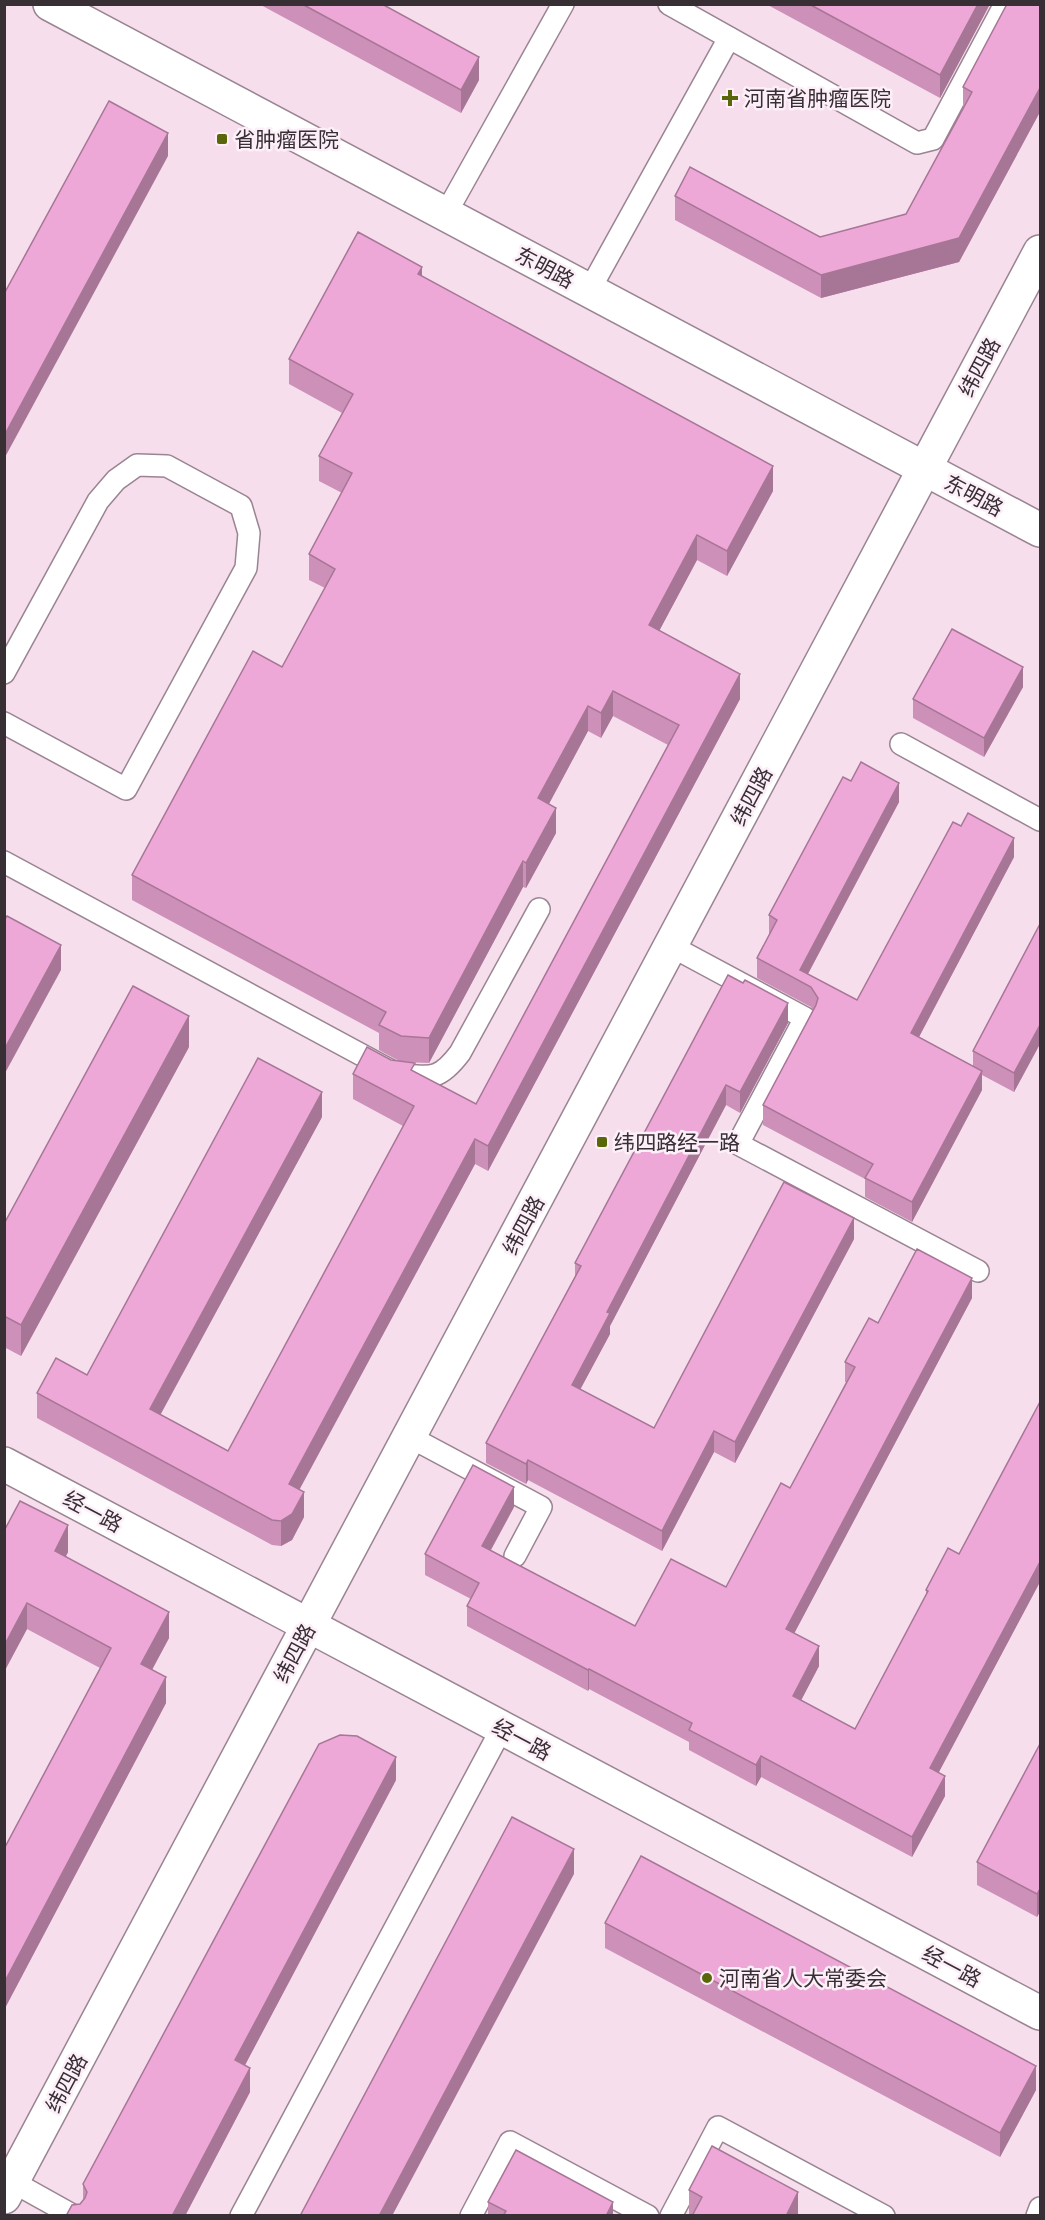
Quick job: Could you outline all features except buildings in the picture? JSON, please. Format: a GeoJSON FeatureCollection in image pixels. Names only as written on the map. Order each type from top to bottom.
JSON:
{"type":"FeatureCollection","features":[{"type":"Feature","properties":{"kind":"street","name":"东明路"},"geometry":{"type":"LineString","coordinates":[[50,4],[1041,530]]}},
{"type":"Feature","properties":{"kind":"street","name":"纬四路"},"geometry":{"type":"LineString","coordinates":[[9,2190],[1041,252]]}},
{"type":"Feature","properties":{"kind":"street","name":"经一路"},"geometry":{"type":"LineString","coordinates":[[4,1464],[1041,2013]]}},
{"type":"Feature","properties":{"kind":"lane"},"geometry":{"type":"LineString","coordinates":[[445,215],[563,4]]}},
{"type":"Feature","properties":{"kind":"lane"},"geometry":{"type":"LineString","coordinates":[[669,4],[917,143],[933,138],[1005,4]]}},
{"type":"Feature","properties":{"kind":"lane"},"geometry":{"type":"LineString","coordinates":[[589,291],[729,38]]}},
{"type":"Feature","properties":{"kind":"lane"},"geometry":{"type":"LineString","coordinates":[[4,673],[98,501],[116,480],[137,465],[167,466],[241,506],[249,533],[246,568],[126,789],[4,723]]}},
{"type":"Feature","properties":{"kind":"lane"},"geometry":{"type":"LineString","coordinates":[[901,744],[1041,820]]}},
{"type":"Feature","properties":{"kind":"lane"},"geometry":{"type":"LineString","coordinates":[[4,862],[397,1074],[428,1077],[447,1071],[453,1062],[539,909]]}},
{"type":"Feature","properties":{"kind":"lane"},"geometry":{"type":"LineString","coordinates":[[671,946],[805,1018],[738,1144],[978,1271]]}},
{"type":"Feature","properties":{"kind":"lane"},"geometry":{"type":"LineString","coordinates":[[410,1437],[541,1507],[515,1556]]}},
{"type":"Feature","properties":{"kind":"lane"},"geometry":{"type":"LineString","coordinates":[[241,2216],[502,1728]]}},
{"type":"Feature","properties":{"kind":"lane"},"geometry":{"type":"LineString","coordinates":[[671,2216],[718,2127],[884,2216]]}},
{"type":"Feature","properties":{"kind":"lane"},"geometry":{"type":"LineString","coordinates":[[471,2216],[510,2142],[648,2216]]}},
{"type":"Feature","properties":{"kind":"lane"},"geometry":{"type":"LineString","coordinates":[[9,2190],[74,2216]]}},
{"type":"Feature","properties":{"kind":"lane"},"geometry":{"type":"LineString","coordinates":[[1037,2216],[1041,2208]]}},
{"type":"Feature","properties":{"kind":"place","name":"河南省肿瘤医院"},"geometry":{"type":"Point","coordinates":[730,98]}},
{"type":"Feature","properties":{"kind":"place","name":"省肿瘤医院"},"geometry":{"type":"Point","coordinates":[222,139]}},
{"type":"Feature","properties":{"kind":"place","name":"纬四路经一路"},"geometry":{"type":"Point","coordinates":[602,1142]}},
{"type":"Feature","properties":{"kind":"place","name":"河南省人大常委会"},"geometry":{"type":"Point","coordinates":[707,1978]}}]}
